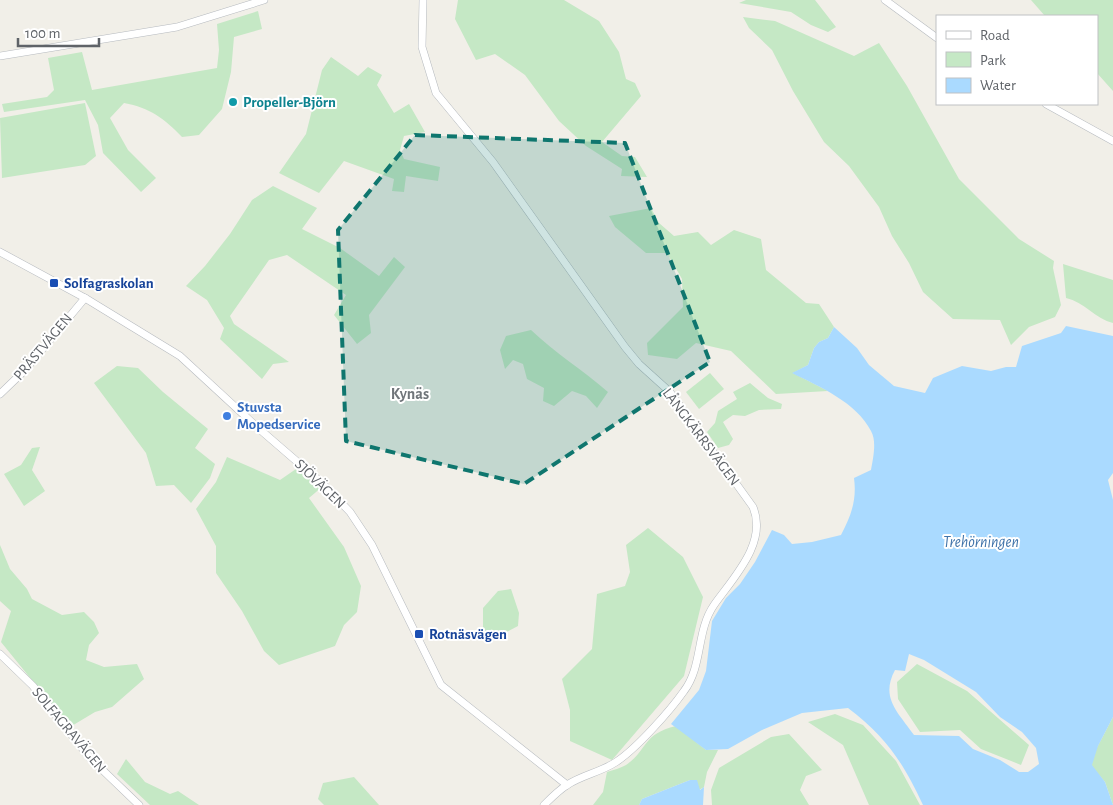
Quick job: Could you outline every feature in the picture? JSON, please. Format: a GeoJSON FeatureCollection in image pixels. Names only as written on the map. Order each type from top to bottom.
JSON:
{"type":"FeatureCollection","features":[{"type":"Feature","properties":{"kind":"street"},"geometry":{"type":"LineString","coordinates":[[0,56],[185,25],[264,0]]}},
{"type":"Feature","properties":{"kind":"street","name":"LÅNGKÄRRSVÄGEN"},"geometry":{"type":"LineString","coordinates":[[423,0],[422,46],[436,93],[493,162],[639,364],[670,392],[702,434],[753,507],[756,518],[755,540],[734,578],[707,618],[699,643],[693,677],[684,691],[620,759],[567,785]]}},
{"type":"Feature","properties":{"kind":"street"},"geometry":{"type":"LineString","coordinates":[[885,0],[936,37]]}},
{"type":"Feature","properties":{"kind":"street"},"geometry":{"type":"LineString","coordinates":[[1048,105],[1113,141]]}},
{"type":"Feature","properties":{"kind":"street","name":"SJÖVÄGEN"},"geometry":{"type":"LineString","coordinates":[[0,252],[85,298],[180,356],[257,427],[323,484],[350,512],[372,544],[441,686],[567,785]]}},
{"type":"Feature","properties":{"kind":"street","name":"PRÄSTVÄGEN"},"geometry":{"type":"LineString","coordinates":[[0,394],[25,370],[85,298]]}},
{"type":"Feature","properties":{"kind":"street","name":"SOLFAGRAVÄGEN"},"geometry":{"type":"LineString","coordinates":[[0,654],[33,686],[90,758],[139,805]]}},
{"type":"Feature","properties":{"kind":"street"},"geometry":{"type":"LineString","coordinates":[[544,805],[567,785]]}},
{"type":"Feature","properties":{"kind":"highlighted area"},"geometry":{"type":"Polygon","coordinates":[[[415,135],[625,143],[710,362],[524,484],[346,441],[338,230],[415,135]]]}},
{"type":"Feature","properties":{"kind":"green space"},"geometry":{"type":"Polygon","coordinates":[[[458,0],[564,0],[599,21],[619,52],[626,79],[635,83],[641,96],[602,142],[622,156],[635,157],[647,177],[621,176],[622,169],[586,146],[559,121],[525,75],[495,54],[476,60],[455,19],[458,0]]]}},
{"type":"Feature","properties":{"kind":"green space"},"geometry":{"type":"Polygon","coordinates":[[[746,0],[815,0],[836,27],[828,32],[811,25],[791,12],[739,3],[746,0]]]}},
{"type":"Feature","properties":{"kind":"green space"},"geometry":{"type":"Polygon","coordinates":[[[1031,0],[1113,0],[1113,91],[1098,74],[1098,15],[1044,15],[1031,0]]]}},
{"type":"Feature","properties":{"kind":"green space"},"geometry":{"type":"Polygon","coordinates":[[[258,11],[262,29],[234,37],[231,72],[222,109],[199,135],[182,137],[169,124],[156,115],[142,108],[124,103],[110,118],[128,150],[156,178],[141,192],[103,153],[98,125],[85,100],[4,112],[2,104],[47,97],[54,90],[48,58],[82,52],[92,90],[217,68],[219,50],[217,24],[258,11]]]}},
{"type":"Feature","properties":{"kind":"green space"},"geometry":{"type":"Polygon","coordinates":[[[743,17],[775,21],[854,56],[879,43],[907,86],[959,179],[1019,239],[1054,261],[1053,268],[1061,305],[1055,317],[1029,327],[1011,345],[1000,320],[953,319],[923,292],[909,263],[892,236],[879,207],[849,166],[824,142],[793,91],[772,50],[749,28],[743,17]]]}},
{"type":"Feature","properties":{"kind":"green space"},"geometry":{"type":"Polygon","coordinates":[[[331,57],[358,76],[368,67],[382,75],[377,85],[394,113],[409,104],[425,132],[404,136],[400,150],[404,159],[440,167],[438,181],[406,176],[404,192],[392,191],[394,179],[344,161],[319,193],[279,173],[306,134],[322,70],[331,57]]]}},
{"type":"Feature","properties":{"kind":"green space"},"geometry":{"type":"Polygon","coordinates":[[[85,103],[96,156],[85,165],[2,178],[0,118],[85,103]]]}},
{"type":"Feature","properties":{"kind":"green space"},"geometry":{"type":"Polygon","coordinates":[[[273,186],[317,208],[302,229],[340,248],[379,276],[394,257],[405,267],[369,315],[371,333],[357,344],[334,315],[346,295],[287,255],[269,260],[230,316],[234,324],[289,362],[273,364],[262,379],[220,339],[224,328],[207,300],[186,286],[205,266],[230,234],[252,200],[273,186]]]}},
{"type":"Feature","properties":{"kind":"green space"},"geometry":{"type":"Polygon","coordinates":[[[651,208],[659,223],[674,236],[698,232],[711,245],[734,230],[761,239],[766,270],[806,303],[819,304],[834,327],[828,338],[819,342],[814,348],[808,365],[793,373],[828,391],[776,394],[731,351],[696,343],[677,359],[648,355],[647,343],[683,307],[682,279],[667,253],[646,253],[615,227],[609,216],[651,208]]]}},
{"type":"Feature","properties":{"kind":"green space"},"geometry":{"type":"Polygon","coordinates":[[[1063,264],[1113,280],[1113,323],[1101,318],[1079,303],[1066,298],[1063,264]]]}},
{"type":"Feature","properties":{"kind":"green space"},"geometry":{"type":"Polygon","coordinates":[[[531,330],[608,392],[597,408],[586,396],[572,391],[554,406],[543,401],[544,388],[527,379],[523,364],[513,360],[505,369],[500,350],[506,336],[531,330]]]}},
{"type":"Feature","properties":{"kind":"green space"},"geometry":{"type":"Polygon","coordinates":[[[117,366],[138,368],[163,392],[208,429],[195,448],[215,464],[210,478],[191,503],[174,485],[156,486],[146,453],[94,383],[117,366]]]}},
{"type":"Feature","properties":{"kind":"green space"},"geometry":{"type":"Polygon","coordinates":[[[710,373],[724,389],[699,409],[686,392],[710,373]]]}},
{"type":"Feature","properties":{"kind":"green space"},"geometry":{"type":"Polygon","coordinates":[[[750,383],[768,398],[782,404],[781,409],[759,410],[745,416],[733,415],[723,422],[733,439],[729,445],[718,448],[707,432],[715,423],[718,411],[737,399],[733,392],[750,383]]]}},
{"type":"Feature","properties":{"kind":"green space"},"geometry":{"type":"Polygon","coordinates":[[[40,447],[32,470],[45,491],[24,506],[4,474],[21,465],[32,448],[40,447]]]}},
{"type":"Feature","properties":{"kind":"green space"},"geometry":{"type":"Polygon","coordinates":[[[227,457],[280,480],[296,469],[322,487],[309,498],[344,547],[361,586],[357,612],[344,625],[335,646],[279,665],[264,651],[242,611],[216,573],[216,546],[196,509],[216,482],[227,457]]]}},
{"type":"Feature","properties":{"kind":"green space"},"geometry":{"type":"Polygon","coordinates":[[[648,528],[683,557],[703,597],[684,676],[612,760],[570,741],[570,710],[562,679],[592,649],[597,594],[625,586],[630,572],[626,545],[648,528]]]}},
{"type":"Feature","properties":{"kind":"green space"},"geometry":{"type":"Polygon","coordinates":[[[0,545],[10,569],[27,589],[32,599],[62,615],[84,612],[94,622],[99,633],[89,645],[86,660],[104,667],[137,664],[144,679],[112,707],[95,712],[70,727],[1,642],[11,611],[0,601],[0,545]]]}},
{"type":"Feature","properties":{"kind":"green space"},"geometry":{"type":"Polygon","coordinates":[[[511,589],[519,613],[518,626],[493,639],[483,630],[483,608],[498,591],[511,589]]]}},
{"type":"Feature","properties":{"kind":"green space"},"geometry":{"type":"Polygon","coordinates":[[[917,664],[967,691],[1029,745],[1021,765],[981,749],[960,730],[920,732],[898,699],[897,682],[917,664]]]}},
{"type":"Feature","properties":{"kind":"green space"},"geometry":{"type":"Polygon","coordinates":[[[835,714],[863,725],[896,761],[920,805],[869,805],[843,745],[808,722],[835,714]]]}},
{"type":"Feature","properties":{"kind":"green space"},"geometry":{"type":"Polygon","coordinates":[[[1113,717],[1113,805],[1105,782],[1089,763],[1113,717]]]}},
{"type":"Feature","properties":{"kind":"green space"},"geometry":{"type":"Polygon","coordinates":[[[676,726],[706,750],[718,750],[707,772],[704,787],[699,790],[690,780],[642,799],[639,805],[593,805],[603,792],[607,772],[626,765],[657,733],[676,726]]]}},
{"type":"Feature","properties":{"kind":"green space"},"geometry":{"type":"Polygon","coordinates":[[[789,734],[822,770],[806,776],[800,790],[809,805],[712,805],[711,790],[719,768],[771,737],[789,734]]]}},
{"type":"Feature","properties":{"kind":"green space"},"geometry":{"type":"Polygon","coordinates":[[[126,759],[145,782],[170,794],[178,791],[199,805],[150,805],[117,774],[126,759]]]}},
{"type":"Feature","properties":{"kind":"green space"},"geometry":{"type":"Polygon","coordinates":[[[354,777],[379,805],[324,805],[318,799],[323,783],[354,777]]]}},
{"type":"Feature","properties":{"kind":"water","name":"Trehörningen"},"geometry":{"type":"Polygon","coordinates":[[[1066,326],[1113,336],[1113,473],[1108,480],[1113,500],[1113,717],[1098,746],[1092,765],[1105,782],[1113,805],[923,805],[892,751],[873,729],[848,708],[802,713],[762,730],[728,749],[706,750],[671,724],[699,690],[706,671],[712,621],[726,598],[740,584],[755,562],[772,530],[784,535],[792,544],[812,542],[841,535],[852,508],[855,494],[854,478],[871,470],[874,440],[871,431],[864,421],[836,396],[792,373],[808,365],[814,348],[819,342],[828,338],[834,327],[857,348],[869,365],[894,386],[925,393],[933,378],[962,366],[991,371],[1006,367],[1016,367],[1022,346],[1061,333],[1066,326]],[[909,654],[905,671],[895,670],[889,689],[890,697],[897,712],[914,735],[959,736],[973,749],[1000,760],[1019,772],[1028,772],[1039,764],[1036,748],[1022,732],[1000,717],[976,692],[924,660],[909,654]]]}},
{"type":"Feature","properties":{"kind":"water"},"geometry":{"type":"Polygon","coordinates":[[[690,780],[697,780],[700,790],[704,787],[703,805],[639,805],[642,799],[690,780]]]}},
{"type":"Feature","properties":{"kind":"place","name":"Propeller-Björn"},"geometry":{"type":"Point","coordinates":[233,102]}},
{"type":"Feature","properties":{"kind":"place","name":"Solfagraskolan"},"geometry":{"type":"Point","coordinates":[54,283]}},
{"type":"Feature","properties":{"kind":"place","name":"Stuvsta Mopedservice"},"geometry":{"type":"Point","coordinates":[227,416]}},
{"type":"Feature","properties":{"kind":"place","name":"Rotnäsvägen"},"geometry":{"type":"Point","coordinates":[419,634]}},
{"type":"Feature","properties":{"kind":"district","name":"Kynäs"},"geometry":{"type":"Point","coordinates":[410,394]}}]}
